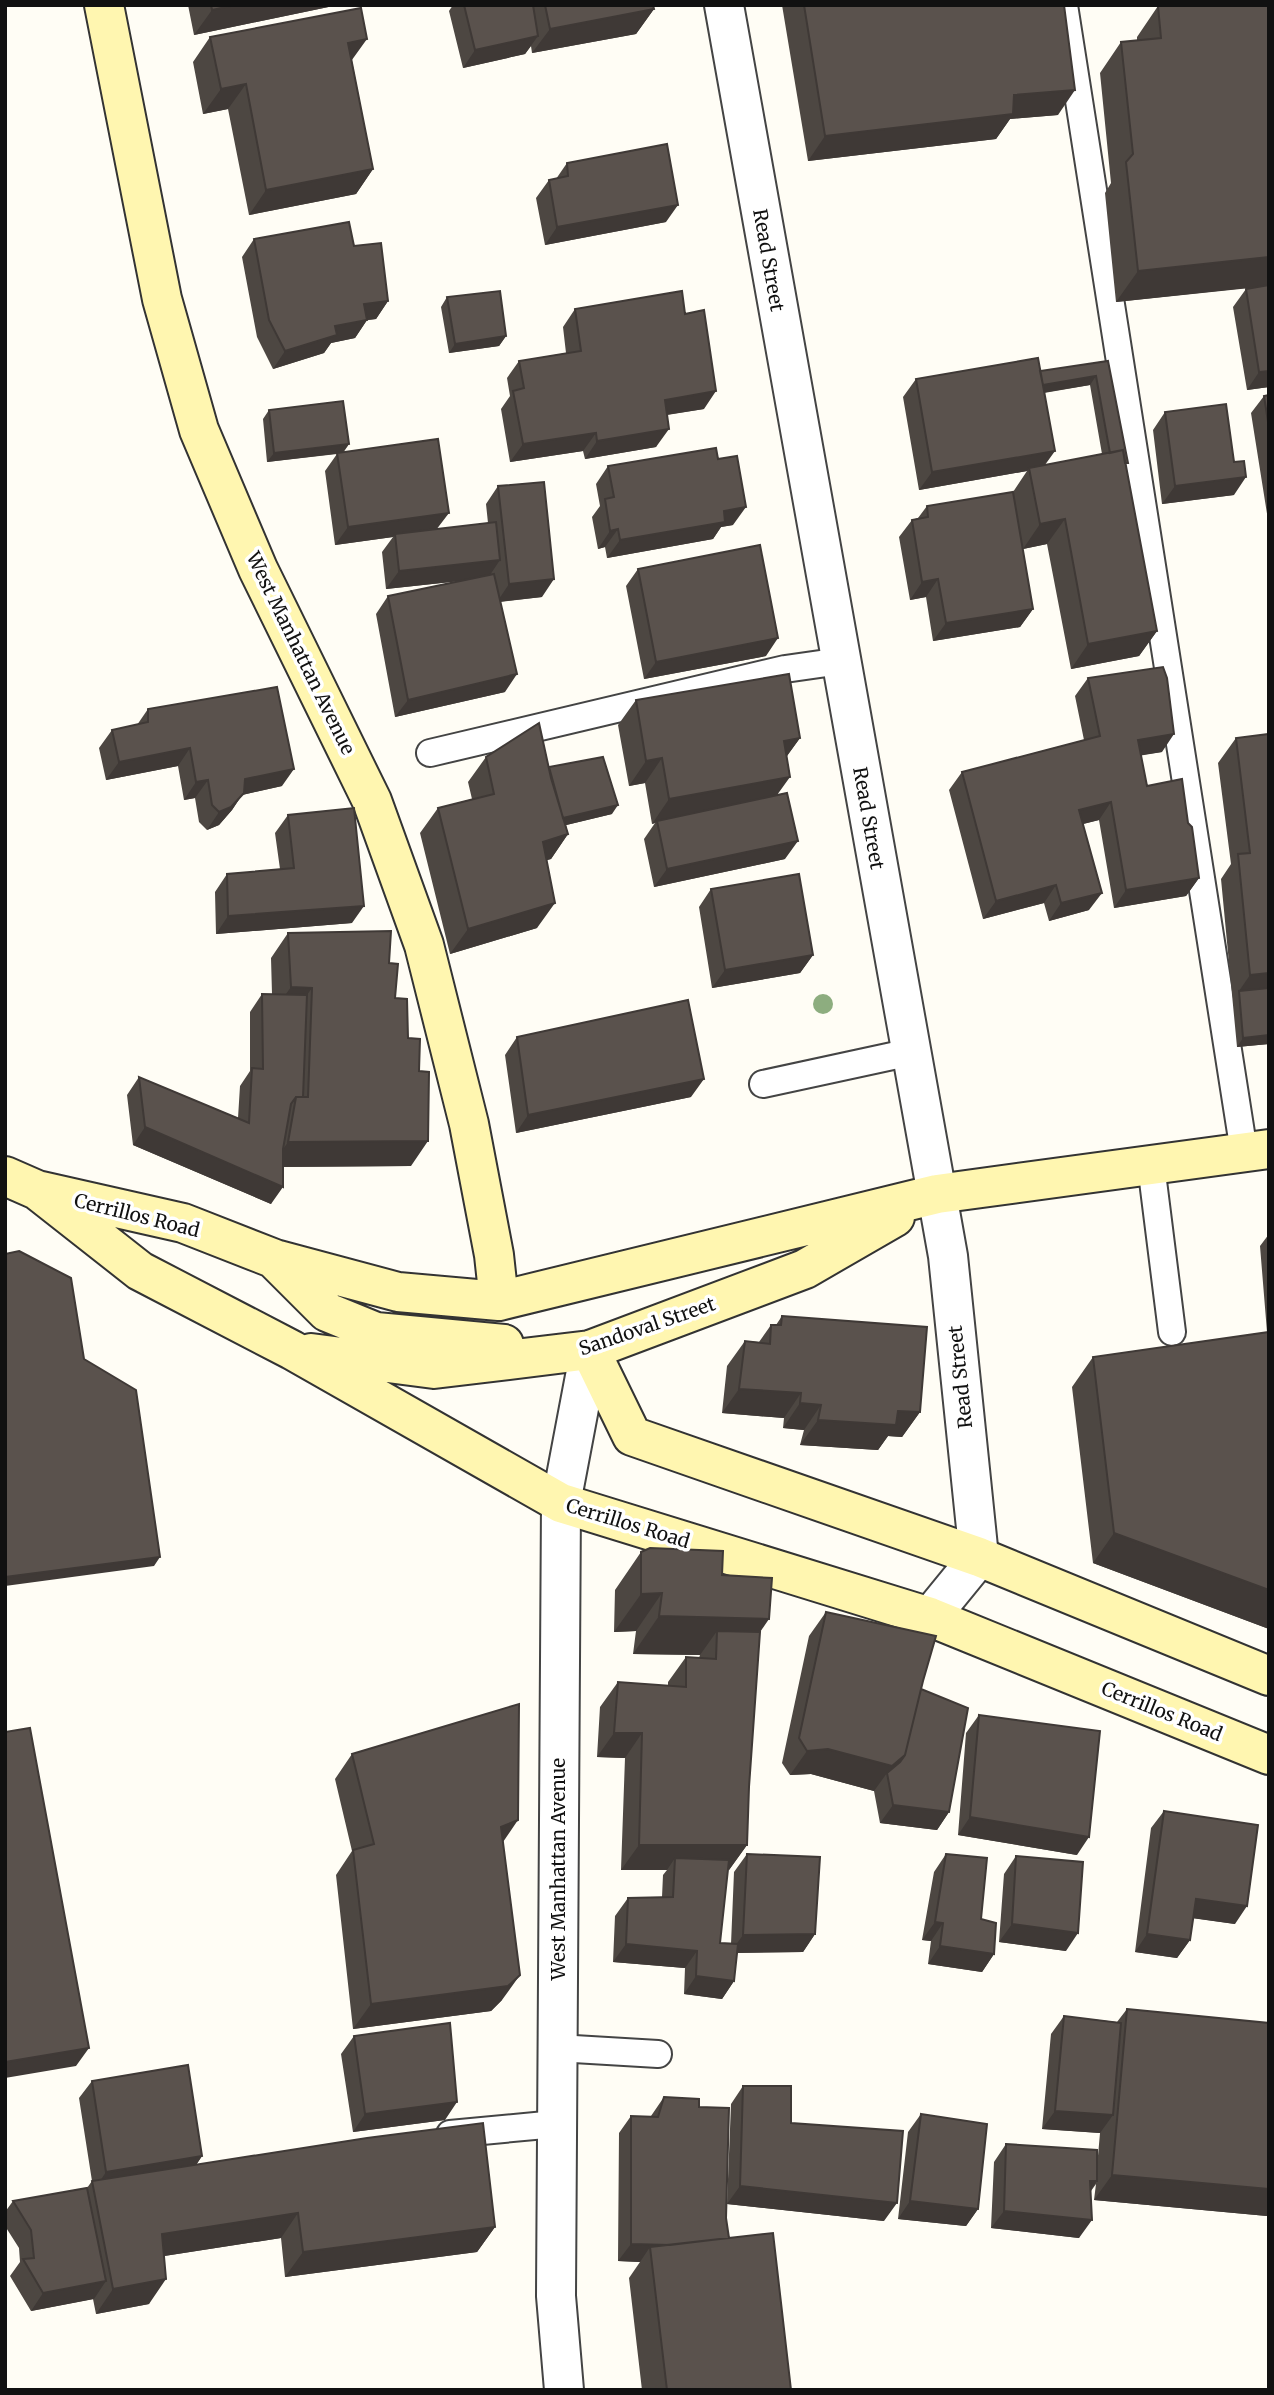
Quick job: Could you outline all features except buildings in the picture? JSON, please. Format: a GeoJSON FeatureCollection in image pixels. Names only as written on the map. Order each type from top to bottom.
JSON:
{"type":"FeatureCollection","features":[{"type":"Feature","properties":{"kind":"street","name":"West Manhattan Avenue"},"geometry":{"type":"LineString","coordinates":[[104,5],[162,299],[199,430],[258,569],[372,801],[424,946],[469,1124],[494,1255],[499,1301]]}},
{"type":"Feature","properties":{"kind":"street","name":"Read Street"},"geometry":{"type":"LineString","coordinates":[[724,5],[948,1256],[979,1557]]}},
{"type":"Feature","properties":{"kind":"street","name":"Sandoval Street"},"geometry":{"type":"LineString","coordinates":[[499,1301],[937,1194],[1256,1150]]}},
{"type":"Feature","properties":{"kind":"street","name":"Cerrillos Road"},"geometry":{"type":"LineString","coordinates":[[21,1183],[183,1223],[275,1259],[398,1292],[499,1301]]}},
{"type":"Feature","properties":{"kind":"street","name":"Cerrillos Road"},"geometry":{"type":"LineString","coordinates":[[21,1183],[140,1271],[292,1350],[561,1503],[930,1617],[1269,1755]]}},
{"type":"Feature","properties":{"kind":"street","name":"Sandoval Street"},"geometry":{"type":"LineString","coordinates":[[292,1350],[433,1370],[590,1350],[805,1269],[937,1194]]}},
{"type":"Feature","properties":{"kind":"street","name":"Cerrillos Road"},"geometry":{"type":"LineString","coordinates":[[275,1259],[327,1312],[376,1332],[590,1350]]}},
{"type":"Feature","properties":{"kind":"street","name":"West Manhattan Avenue"},"geometry":{"type":"LineString","coordinates":[[564,2390],[556,2296],[561,1503],[590,1350]]}},
{"type":"Feature","properties":{"kind":"street"},"geometry":{"type":"LineString","coordinates":[[590,1350],[632,1436],[979,1557],[1269,1676]]}},
{"type":"Feature","properties":{"kind":"street"},"geometry":{"type":"LineString","coordinates":[[930,1617],[979,1557]]}},
{"type":"Feature","properties":{"kind":"lane"},"geometry":{"type":"LineString","coordinates":[[1064,5],[1256,1150]]}},
{"type":"Feature","properties":{"kind":"lane"},"geometry":{"type":"LineString","coordinates":[[430,753],[785,669],[841,661]]}},
{"type":"Feature","properties":{"kind":"lane"},"geometry":{"type":"LineString","coordinates":[[763,1084],[911,1052]]}},
{"type":"Feature","properties":{"kind":"lane"},"geometry":{"type":"LineString","coordinates":[[1151,1165],[1172,1332]]}},
{"type":"Feature","properties":{"kind":"lane"},"geometry":{"type":"LineString","coordinates":[[557,2048],[658,2054]]}},
{"type":"Feature","properties":{"kind":"lane"},"geometry":{"type":"LineString","coordinates":[[425,2136],[556,2124]]}}]}
